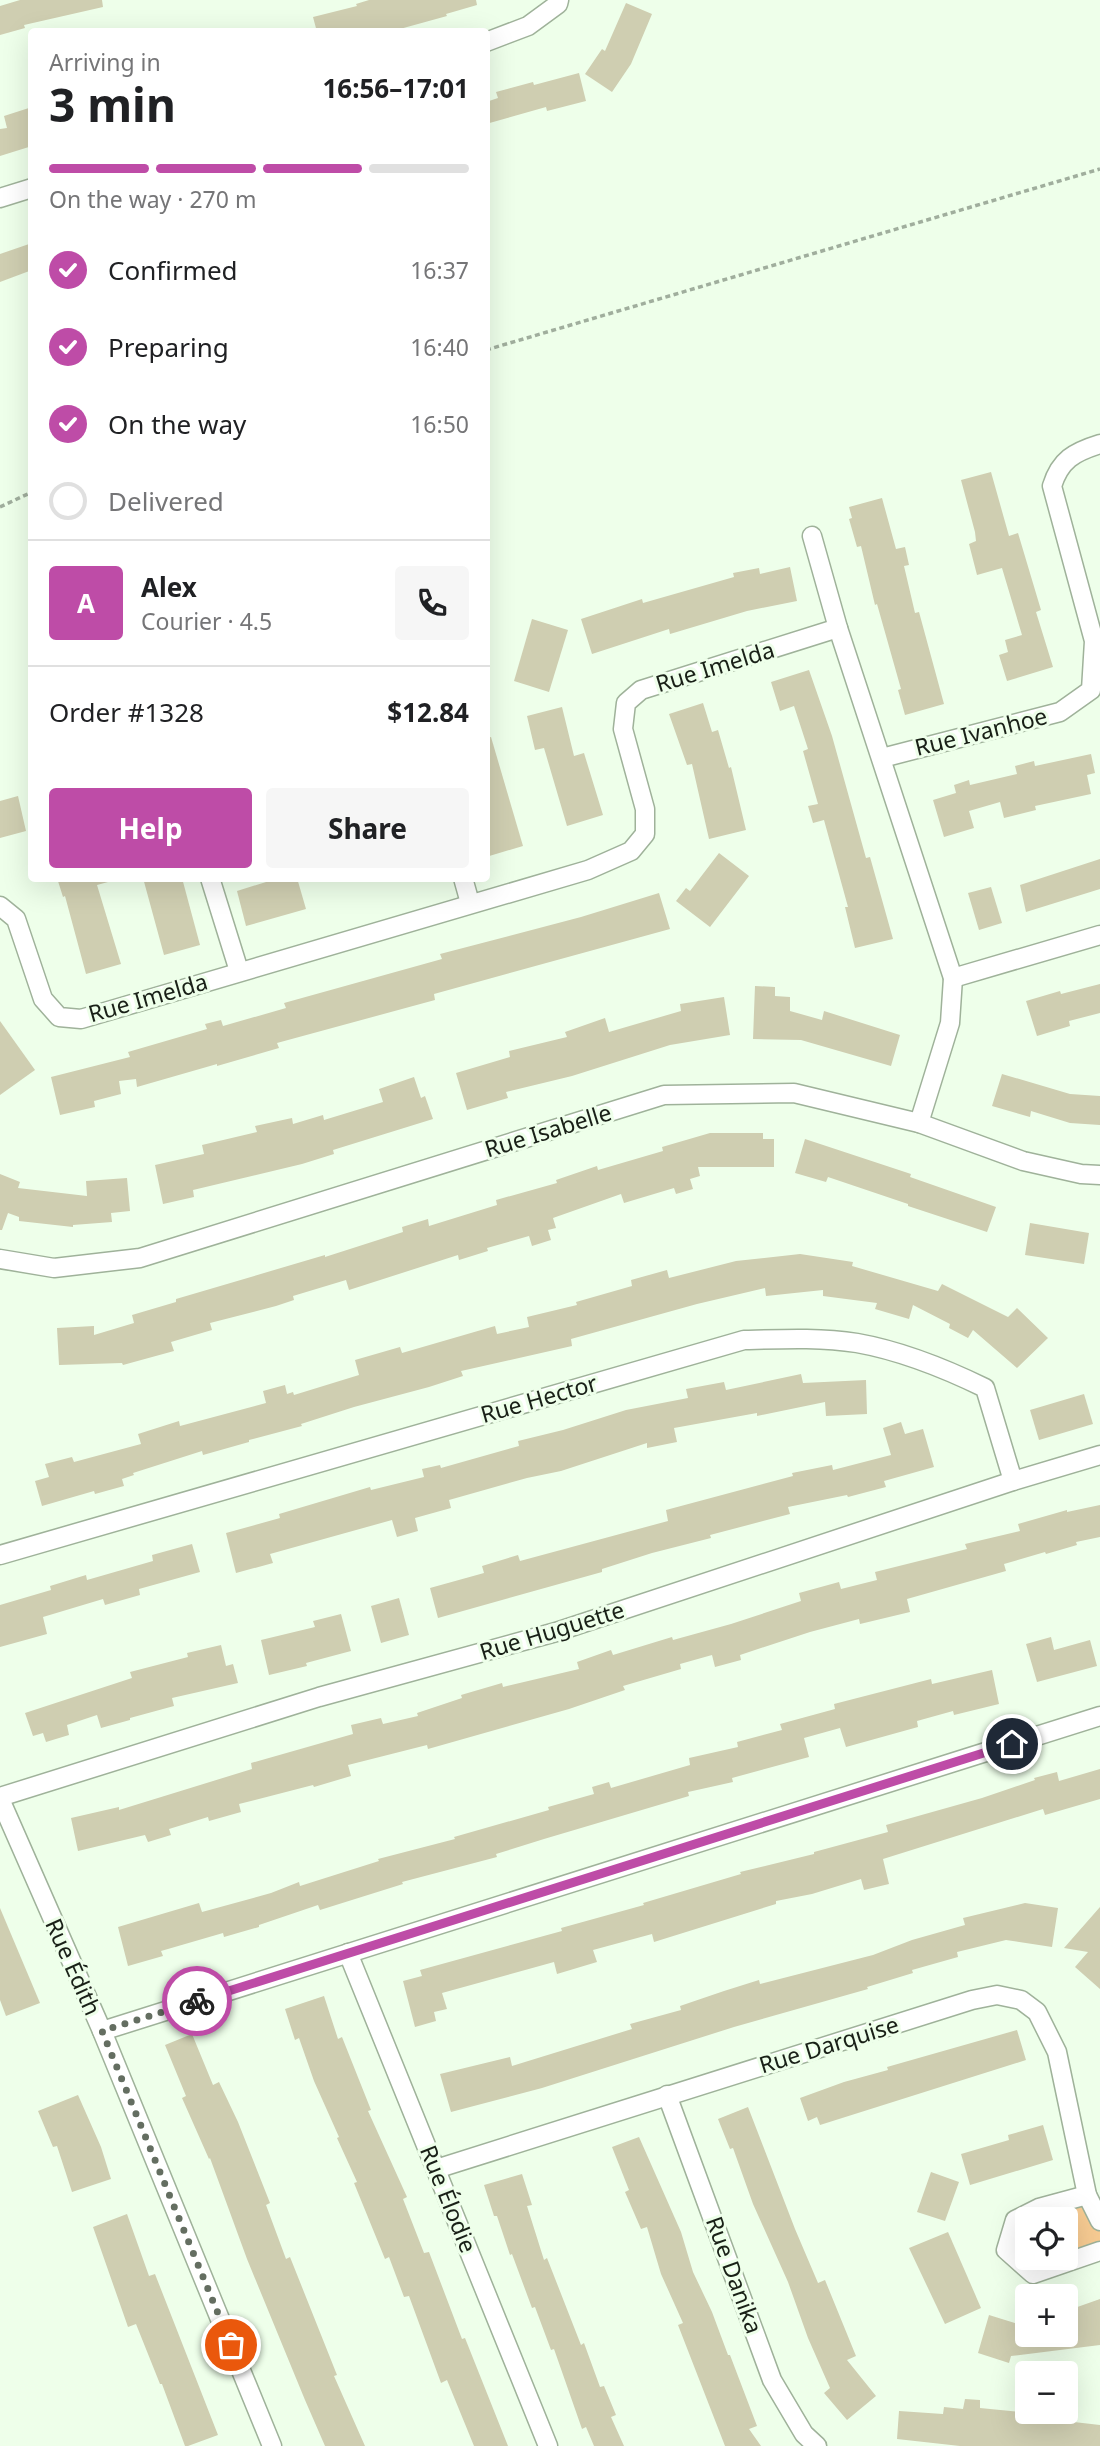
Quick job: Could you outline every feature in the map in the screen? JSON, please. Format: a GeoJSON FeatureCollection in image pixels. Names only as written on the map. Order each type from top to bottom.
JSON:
{"type":"FeatureCollection","features":[{"type":"Feature","properties":{"kind":"street"},"geometry":{"type":"LineString","coordinates":[[490,40],[528,26],[558,4],[559,0]]}},
{"type":"Feature","properties":{"kind":"street"},"geometry":{"type":"LineString","coordinates":[[0,198],[28,189]]}},
{"type":"Feature","properties":{"kind":"street","name":"Rue Ivanhoe"},"geometry":{"type":"LineString","coordinates":[[882,758],[1060,712],[1091,690],[1094,641],[1052,486],[1058,467],[1074,454],[1100,444]]}},
{"type":"Feature","properties":{"kind":"street"},"geometry":{"type":"LineString","coordinates":[[812,536],[838,628],[953,978],[950,1023],[919,1123]]}},
{"type":"Feature","properties":{"kind":"street","name":"Rue Imelda"},"geometry":{"type":"LineString","coordinates":[[0,906],[16,919],[43,999],[59,1017],[81,1019],[588,870],[631,851],[645,834],[645,809],[622,729],[626,702],[642,690],[838,628]]}},
{"type":"Feature","properties":{"kind":"street","name":"Rue Imelda"},"geometry":{"type":"LineString","coordinates":[[211,882],[239,971]]}},
{"type":"Feature","properties":{"kind":"street"},"geometry":{"type":"LineString","coordinates":[[464,882],[470,903]]}},
{"type":"Feature","properties":{"kind":"street"},"geometry":{"type":"LineString","coordinates":[[953,978],[1100,935]]}},
{"type":"Feature","properties":{"kind":"street","name":"Rue Isabelle"},"geometry":{"type":"LineString","coordinates":[[0,1259],[54,1268],[140,1258],[664,1095],[794,1093],[919,1123],[1023,1161],[1081,1174],[1100,1175]]}},
{"type":"Feature","properties":{"kind":"street","name":"Rue Hector"},"geometry":{"type":"LineString","coordinates":[[0,1555],[744,1340],[798,1339],[856,1343],[914,1357],[985,1388],[1013,1481]]}},
{"type":"Feature","properties":{"kind":"street","name":"Rue Huguette"},"geometry":{"type":"LineString","coordinates":[[0,1798],[319,1697],[556,1632],[1013,1481],[1100,1455]]}},
{"type":"Feature","properties":{"kind":"street"},"geometry":{"type":"LineString","coordinates":[[102,2031],[1100,1716]]}},
{"type":"Feature","properties":{"kind":"street","name":"Rue Édith"},"geometry":{"type":"LineString","coordinates":[[0,1798],[102,2031],[272,2446]]}},
{"type":"Feature","properties":{"kind":"street","name":"Rue Élodie"},"geometry":{"type":"LineString","coordinates":[[348,1953],[548,2446]]}},
{"type":"Feature","properties":{"kind":"street","name":"Rue Darquise"},"geometry":{"type":"LineString","coordinates":[[436,2169],[972,2000],[997,1995],[1021,2000],[1037,2012],[1057,2052],[1087,2195],[1100,2221]]}},
{"type":"Feature","properties":{"kind":"street","name":"Rue Danika"},"geometry":{"type":"LineString","coordinates":[[667,2095],[772,2380],[804,2434],[817,2446]]}},
{"type":"Feature","properties":{"kind":"street"},"geometry":{"type":"LineString","coordinates":[[1087,2195],[1039,2208],[1015,2220],[1006,2249],[1033,2274],[1100,2251]]}},
{"type":"Feature","properties":{"kind":"path"},"geometry":{"type":"LineString","coordinates":[[490,349],[1100,169]]}},
{"type":"Feature","properties":{"kind":"path"},"geometry":{"type":"LineString","coordinates":[[0,507],[28,494]]}},
{"type":"Feature","properties":{"kind":"shaded area"},"geometry":{"type":"Polygon","coordinates":[[[1087,2195],[1100,2221],[1100,2251],[1078,2259],[1078,2207],[1052,2207],[1087,2195]]]}},
{"type":"Feature","properties":{"kind":"shaded area"},"geometry":{"type":"Polygon","coordinates":[[[1015,2220],[1015,2258],[1006,2250],[1015,2220]]]}},
{"type":"Feature","properties":{"kind":"shaded area"},"geometry":{"type":"Polygon","coordinates":[[[1028,2270],[1045,2270],[1033,2274],[1028,2270]]]}},
{"type":"Feature","properties":{"kind":"building"},"geometry":{"type":"Polygon","coordinates":[[[20,0],[102,0],[103,7],[24,25],[25,28],[0,35],[0,6],[20,0]]]}},
{"type":"Feature","properties":{"kind":"building"},"geometry":{"type":"Polygon","coordinates":[[[369,0],[476,0],[477,5],[404,28],[316,28],[313,17],[357,6],[356,4],[369,0]]]}},
{"type":"Feature","properties":{"kind":"building"},"geometry":{"type":"Polygon","coordinates":[[[626,3],[652,14],[631,64],[612,92],[585,74],[602,49],[605,51],[626,3]]]}},
{"type":"Feature","properties":{"kind":"building"},"geometry":{"type":"Polygon","coordinates":[[[579,73],[586,101],[547,111],[546,107],[490,123],[490,101],[498,98],[496,92],[533,82],[534,85],[579,73]]]}},
{"type":"Feature","properties":{"kind":"building"},"geometry":{"type":"Polygon","coordinates":[[[28,108],[28,147],[0,156],[0,129],[7,128],[4,116],[28,108]]]}},
{"type":"Feature","properties":{"kind":"building"},"geometry":{"type":"Polygon","coordinates":[[[28,244],[28,272],[0,282],[0,254],[28,244]]]}},
{"type":"Feature","properties":{"kind":"building"},"geometry":{"type":"Polygon","coordinates":[[[991,472],[1009,536],[1018,533],[1041,610],[1036,612],[1053,667],[1007,681],[999,655],[1008,652],[1005,640],[1022,635],[1002,568],[977,575],[969,544],[976,541],[975,532],[961,480],[991,472]]]}},
{"type":"Feature","properties":{"kind":"building"},"geometry":{"type":"Polygon","coordinates":[[[882,498],[896,549],[905,547],[909,565],[904,566],[915,613],[919,612],[944,704],[905,715],[898,690],[901,689],[877,604],[875,605],[861,546],[857,547],[849,519],[852,518],[849,507],[882,498]]]}},
{"type":"Feature","properties":{"kind":"building"},"geometry":{"type":"Polygon","coordinates":[[[790,567],[797,601],[747,611],[670,634],[669,629],[592,654],[581,619],[642,599],[643,603],[734,577],[733,573],[759,568],[760,574],[790,567]]]}},
{"type":"Feature","properties":{"kind":"building"},"geometry":{"type":"Polygon","coordinates":[[[532,619],[568,630],[549,692],[514,681],[532,619]]]}},
{"type":"Feature","properties":{"kind":"building"},"geometry":{"type":"Polygon","coordinates":[[[809,670],[832,736],[866,858],[870,857],[893,939],[855,948],[845,907],[848,907],[824,820],[813,823],[808,806],[818,804],[803,751],[808,749],[794,706],[780,711],[771,682],[809,670]]]}},
{"type":"Feature","properties":{"kind":"building"},"geometry":{"type":"Polygon","coordinates":[[[703,703],[712,732],[718,730],[729,768],[731,767],[746,830],[709,839],[692,764],[687,765],[669,714],[703,703]]]}},
{"type":"Feature","properties":{"kind":"building"},"geometry":{"type":"Polygon","coordinates":[[[562,707],[574,756],[584,753],[603,815],[567,826],[544,748],[535,750],[527,716],[562,707]]]}},
{"type":"Feature","properties":{"kind":"building"},"geometry":{"type":"Polygon","coordinates":[[[490,737],[523,846],[490,856],[490,737]]]}},
{"type":"Feature","properties":{"kind":"building"},"geometry":{"type":"Polygon","coordinates":[[[1091,754],[1095,773],[1087,775],[1091,794],[1035,806],[1036,810],[1004,818],[1000,802],[969,811],[974,828],[944,837],[933,800],[956,793],[954,785],[969,780],[970,785],[1017,774],[1015,766],[1034,761],[1035,766],[1091,754]]]}},
{"type":"Feature","properties":{"kind":"building"},"geometry":{"type":"Polygon","coordinates":[[[18,796],[26,831],[0,838],[0,801],[18,796]]]}},
{"type":"Feature","properties":{"kind":"building"},"geometry":{"type":"Polygon","coordinates":[[[719,853],[749,876],[710,927],[676,901],[686,888],[690,891],[719,853]]]}},
{"type":"Feature","properties":{"kind":"building"},"geometry":{"type":"Polygon","coordinates":[[[1100,859],[1100,889],[1026,912],[1020,885],[1100,859]]]}},
{"type":"Feature","properties":{"kind":"building"},"geometry":{"type":"Polygon","coordinates":[[[58,882],[108,882],[97,885],[121,964],[86,974],[65,896],[63,897],[58,882]]]}},
{"type":"Feature","properties":{"kind":"building"},"geometry":{"type":"Polygon","coordinates":[[[144,882],[183,882],[200,945],[164,955],[144,882]]]}},
{"type":"Feature","properties":{"kind":"building"},"geometry":{"type":"Polygon","coordinates":[[[266,882],[298,882],[306,909],[246,926],[237,891],[266,882]]]}},
{"type":"Feature","properties":{"kind":"building"},"geometry":{"type":"Polygon","coordinates":[[[991,887],[1002,923],[979,930],[968,893],[991,887]]]}},
{"type":"Feature","properties":{"kind":"building"},"geometry":{"type":"Polygon","coordinates":[[[659,893],[670,929],[434,994],[435,1000],[277,1043],[279,1048],[217,1066],[137,1087],[136,1079],[119,1081],[121,1094],[94,1101],[95,1107],[60,1115],[51,1077],[130,1057],[128,1052],[207,1029],[205,1024],[221,1020],[223,1026],[286,1008],[284,1003],[442,959],[440,954],[581,917],[659,893]]]}},
{"type":"Feature","properties":{"kind":"building"},"geometry":{"type":"Polygon","coordinates":[[[1100,984],[1100,1013],[1069,1021],[1070,1026],[1037,1036],[1026,1001],[1060,991],[1061,994],[1100,984]]]}},
{"type":"Feature","properties":{"kind":"building"},"geometry":{"type":"Polygon","coordinates":[[[755,986],[775,987],[775,996],[790,997],[790,1011],[822,1020],[824,1011],[900,1035],[891,1066],[801,1040],[753,1039],[755,986]]]}},
{"type":"Feature","properties":{"kind":"building"},"geometry":{"type":"Polygon","coordinates":[[[724,997],[730,1035],[670,1045],[572,1076],[506,1092],[508,1098],[467,1110],[456,1073],[510,1057],[509,1051],[567,1037],[565,1032],[605,1018],[609,1032],[681,1011],[680,1004],[724,997]]]}},
{"type":"Feature","properties":{"kind":"building"},"geometry":{"type":"Polygon","coordinates":[[[0,1021],[35,1070],[0,1095],[0,1021]]]}},
{"type":"Feature","properties":{"kind":"building"},"geometry":{"type":"Polygon","coordinates":[[[1002,1074],[1070,1094],[1100,1096],[1100,1125],[1070,1123],[1031,1111],[1030,1117],[992,1106],[1002,1074]]]}},
{"type":"Feature","properties":{"kind":"building"},"geometry":{"type":"Polygon","coordinates":[[[414,1077],[421,1098],[425,1096],[433,1119],[333,1150],[334,1154],[302,1164],[193,1190],[194,1197],[163,1204],[155,1165],[204,1154],[202,1145],[257,1132],[255,1126],[292,1118],[293,1124],[323,1115],[324,1120],[383,1102],[379,1089],[414,1077]]]}},
{"type":"Feature","properties":{"kind":"building"},"geometry":{"type":"Polygon","coordinates":[[[710,1133],[763,1133],[763,1139],[774,1139],[774,1167],[698,1167],[700,1176],[690,1179],[693,1189],[676,1194],[674,1188],[624,1203],[621,1194],[553,1218],[556,1228],[548,1230],[551,1240],[532,1246],[529,1236],[487,1248],[488,1251],[459,1260],[458,1255],[349,1290],[346,1280],[293,1296],[294,1300],[276,1306],[210,1323],[212,1330],[171,1342],[174,1351],[123,1365],[59,1365],[57,1328],[94,1326],[94,1335],[134,1323],[132,1315],[176,1302],[176,1299],[325,1257],[403,1232],[402,1227],[428,1219],[429,1226],[497,1205],[496,1200],[557,1183],[556,1180],[597,1166],[598,1170],[663,1151],[662,1147],[710,1133]]]}},
{"type":"Feature","properties":{"kind":"building"},"geometry":{"type":"Polygon","coordinates":[[[805,1139],[911,1174],[910,1177],[996,1207],[987,1232],[828,1177],[826,1182],[795,1173],[805,1139]]]}},
{"type":"Feature","properties":{"kind":"building"},"geometry":{"type":"Polygon","coordinates":[[[0,1174],[20,1182],[18,1188],[87,1196],[86,1181],[127,1178],[130,1211],[111,1213],[112,1222],[73,1227],[19,1221],[19,1217],[8,1213],[0,1230],[0,1174]]]}},
{"type":"Feature","properties":{"kind":"building"},"geometry":{"type":"Polygon","coordinates":[[[1030,1223],[1089,1233],[1084,1264],[1025,1255],[1030,1223]]]}},
{"type":"Feature","properties":{"kind":"building"},"geometry":{"type":"Polygon","coordinates":[[[800,1254],[853,1262],[852,1266],[938,1291],[942,1284],[1008,1317],[1017,1308],[1048,1338],[1017,1368],[973,1330],[968,1338],[949,1328],[950,1324],[913,1305],[909,1319],[875,1309],[877,1303],[823,1296],[823,1290],[766,1296],[765,1288],[571,1339],[572,1346],[461,1371],[463,1376],[429,1387],[354,1407],[249,1442],[203,1455],[202,1451],[133,1473],[134,1475],[122,1479],[124,1486],[95,1494],[94,1491],[42,1506],[35,1481],[49,1477],[45,1464],[72,1457],[74,1462],[141,1444],[138,1434],[179,1421],[180,1426],[266,1403],[263,1391],[285,1385],[287,1394],[293,1392],[294,1395],[359,1375],[355,1360],[400,1347],[402,1353],[495,1326],[497,1334],[529,1327],[527,1317],[577,1305],[576,1302],[632,1286],[631,1280],[667,1270],[669,1278],[736,1261],[800,1254]]]}},
{"type":"Feature","properties":{"kind":"building"},"geometry":{"type":"Polygon","coordinates":[[[801,1374],[803,1383],[866,1380],[867,1414],[826,1416],[825,1402],[757,1416],[757,1413],[674,1428],[677,1442],[647,1448],[647,1443],[561,1471],[449,1500],[451,1508],[415,1518],[418,1531],[397,1537],[392,1520],[270,1554],[273,1563],[236,1573],[226,1533],[280,1518],[279,1514],[370,1487],[371,1490],[424,1477],[422,1469],[440,1465],[441,1468],[519,1446],[518,1441],[626,1410],[688,1398],[686,1389],[724,1382],[726,1390],[801,1374]]]}},
{"type":"Feature","properties":{"kind":"building"},"geometry":{"type":"Polygon","coordinates":[[[1084,1394],[1093,1424],[1039,1440],[1030,1410],[1084,1394]]]}},
{"type":"Feature","properties":{"kind":"building"},"geometry":{"type":"Polygon","coordinates":[[[901,1422],[905,1434],[923,1429],[934,1467],[884,1481],[886,1487],[848,1497],[847,1495],[788,1507],[790,1514],[710,1535],[711,1538],[652,1553],[602,1569],[602,1572],[438,1618],[430,1588],[484,1573],[482,1566],[518,1555],[520,1561],[668,1521],[666,1510],[793,1476],[792,1473],[832,1465],[833,1470],[891,1455],[883,1428],[901,1422]]]}},
{"type":"Feature","properties":{"kind":"building"},"geometry":{"type":"Polygon","coordinates":[[[1100,1505],[1100,1537],[1004,1564],[1006,1571],[907,1599],[910,1612],[860,1624],[859,1619],[810,1632],[740,1655],[741,1660],[715,1667],[712,1655],[680,1664],[681,1669],[623,1686],[625,1690],[569,1709],[428,1749],[427,1745],[348,1765],[351,1776],[239,1804],[241,1812],[209,1821],[208,1817],[169,1829],[171,1835],[148,1842],[145,1835],[78,1851],[71,1818],[119,1807],[119,1810],[252,1769],[251,1763],[353,1734],[351,1725],[381,1718],[383,1724],[418,1716],[417,1713],[462,1698],[461,1695],[502,1683],[503,1687],[579,1669],[577,1662],[611,1650],[613,1655],[672,1637],[673,1640],[731,1624],[801,1601],[799,1593],[839,1582],[841,1589],[877,1580],[875,1572],[967,1549],[965,1544],[1020,1531],[1018,1524],[1067,1510],[1100,1505]]]}},
{"type":"Feature","properties":{"kind":"building"},"geometry":{"type":"Polygon","coordinates":[[[192,1544],[200,1572],[139,1589],[140,1595],[105,1605],[103,1599],[43,1617],[47,1634],[0,1647],[0,1605],[51,1590],[50,1586],[86,1575],[87,1580],[153,1561],[152,1555],[192,1544]]]}},
{"type":"Feature","properties":{"kind":"building"},"geometry":{"type":"Polygon","coordinates":[[[399,1598],[409,1635],[381,1643],[371,1606],[399,1598]]]}},
{"type":"Feature","properties":{"kind":"building"},"geometry":{"type":"Polygon","coordinates":[[[341,1614],[351,1651],[269,1675],[261,1640],[315,1627],[313,1621],[341,1614]]]}},
{"type":"Feature","properties":{"kind":"building"},"geometry":{"type":"Polygon","coordinates":[[[1051,1637],[1054,1650],[1090,1640],[1097,1666],[1037,1682],[1026,1644],[1051,1637]]]}},
{"type":"Feature","properties":{"kind":"building"},"geometry":{"type":"Polygon","coordinates":[[[221,1645],[226,1666],[233,1664],[238,1683],[172,1698],[174,1706],[101,1728],[97,1715],[67,1725],[69,1735],[46,1742],[43,1733],[33,1736],[25,1713],[132,1678],[130,1672],[188,1657],[187,1653],[221,1645]]]}},
{"type":"Feature","properties":{"kind":"building"},"geometry":{"type":"Polygon","coordinates":[[[992,1670],[999,1704],[954,1715],[953,1711],[917,1721],[918,1727],[846,1747],[840,1728],[804,1738],[809,1757],[732,1778],[733,1782],[688,1792],[689,1796],[496,1854],[497,1857],[402,1882],[403,1884],[320,1910],[318,1905],[259,1927],[224,1937],[223,1933],[161,1951],[163,1956],[128,1966],[118,1927],[199,1903],[202,1912],[271,1893],[299,1882],[300,1886],[379,1861],[378,1859],[549,1810],[548,1807],[594,1794],[592,1787],[609,1782],[611,1788],[690,1765],[689,1758],[738,1747],[737,1742],[782,1730],[780,1724],[835,1709],[834,1704],[931,1679],[932,1684],[992,1670]]]}},
{"type":"Feature","properties":{"kind":"building"},"geometry":{"type":"Polygon","coordinates":[[[1100,1769],[1100,1799],[1045,1815],[1043,1809],[883,1859],[889,1884],[864,1890],[861,1879],[812,1894],[776,1901],[776,1904],[654,1942],[652,1934],[593,1950],[597,1962],[557,1974],[554,1962],[442,1993],[447,2009],[434,2012],[436,2021],[415,2027],[403,1981],[422,1976],[420,1970],[562,1931],[561,1928],[644,1905],[643,1903],[741,1874],[740,1872],[888,1832],[886,1825],[982,1798],[1035,1780],[1034,1778],[1057,1772],[1059,1781],[1100,1769]]]}},
{"type":"Feature","properties":{"kind":"building"},"geometry":{"type":"Polygon","coordinates":[[[1025,1903],[1058,1908],[1052,1947],[1006,1940],[957,1952],[958,1957],[912,1970],[913,1973],[867,1987],[868,1989],[734,2027],[542,2088],[451,2112],[440,2074],[510,2057],[512,2066],[632,2029],[630,2024],[681,2010],[680,2006],[724,1991],[759,1980],[760,1984],[873,1955],[912,1940],[965,1925],[963,1918],[1025,1903]]]}},
{"type":"Feature","properties":{"kind":"building"},"geometry":{"type":"Polygon","coordinates":[[[1100,1907],[1100,1989],[1075,1967],[1088,1952],[1064,1948],[1100,1907]]]}},
{"type":"Feature","properties":{"kind":"building"},"geometry":{"type":"Polygon","coordinates":[[[0,1908],[40,2003],[6,2016],[0,2000],[0,1908]]]}},
{"type":"Feature","properties":{"kind":"building"},"geometry":{"type":"Polygon","coordinates":[[[324,1996],[338,2039],[342,2037],[371,2110],[368,2111],[407,2197],[403,2199],[424,2253],[429,2252],[462,2339],[465,2338],[508,2446],[474,2446],[447,2380],[441,2383],[409,2296],[404,2297],[389,2257],[385,2259],[299,2038],[295,2040],[285,2009],[324,1996]]]}},
{"type":"Feature","properties":{"kind":"building"},"geometry":{"type":"Polygon","coordinates":[[[1017,2030],[1026,2060],[820,2125],[817,2117],[808,2121],[800,2098],[888,2070],[887,2067],[1017,2030]]]}},
{"type":"Feature","properties":{"kind":"building"},"geometry":{"type":"Polygon","coordinates":[[[192,2034],[213,2085],[219,2082],[238,2122],[270,2203],[266,2205],[286,2259],[290,2257],[337,2375],[334,2376],[365,2446],[325,2446],[305,2400],[247,2259],[210,2158],[182,2098],[186,2096],[165,2045],[192,2034]]]}},
{"type":"Feature","properties":{"kind":"building"},"geometry":{"type":"Polygon","coordinates":[[[78,2095],[101,2147],[111,2179],[72,2192],[57,2146],[53,2147],[38,2111],[78,2095]]]}},
{"type":"Feature","properties":{"kind":"building"},"geometry":{"type":"Polygon","coordinates":[[[748,2107],[818,2283],[825,2280],[856,2356],[847,2360],[876,2396],[847,2420],[824,2393],[830,2388],[788,2282],[753,2204],[733,2148],[730,2149],[718,2119],[748,2107]]]}},
{"type":"Feature","properties":{"kind":"building"},"geometry":{"type":"Polygon","coordinates":[[[1043,2125],[1053,2160],[970,2185],[961,2154],[1009,2140],[1008,2135],[1043,2125]]]}},
{"type":"Feature","properties":{"kind":"building"},"geometry":{"type":"Polygon","coordinates":[[[639,2137],[681,2232],[693,2272],[730,2355],[757,2426],[749,2429],[761,2446],[725,2446],[678,2325],[683,2323],[661,2274],[647,2227],[641,2229],[625,2192],[629,2190],[612,2147],[639,2137]]]}},
{"type":"Feature","properties":{"kind":"building"},"geometry":{"type":"Polygon","coordinates":[[[931,2172],[959,2182],[945,2221],[917,2212],[931,2172]]]}},
{"type":"Feature","properties":{"kind":"building"},"geometry":{"type":"Polygon","coordinates":[[[522,2174],[532,2205],[527,2206],[544,2260],[547,2258],[600,2387],[604,2386],[616,2415],[611,2417],[624,2446],[594,2446],[586,2427],[582,2429],[554,2349],[551,2350],[535,2307],[532,2308],[497,2216],[494,2216],[484,2185],[522,2174]]]}},
{"type":"Feature","properties":{"kind":"building"},"geometry":{"type":"Polygon","coordinates":[[[127,2214],[149,2276],[155,2274],[218,2435],[188,2446],[185,2446],[136,2324],[128,2327],[93,2227],[127,2214]]]}},
{"type":"Feature","properties":{"kind":"building"},"geometry":{"type":"Polygon","coordinates":[[[948,2232],[981,2308],[945,2324],[909,2248],[948,2232]]]}},
{"type":"Feature","properties":{"kind":"building"},"geometry":{"type":"Polygon","coordinates":[[[1100,2299],[1100,2345],[1011,2356],[1009,2363],[978,2353],[989,2315],[1015,2323],[1015,2347],[1078,2347],[1078,2307],[1100,2299]]]}},
{"type":"Feature","properties":{"kind":"building"},"geometry":{"type":"Polygon","coordinates":[[[965,2399],[980,2400],[980,2408],[1015,2412],[1015,2424],[1078,2422],[1100,2425],[1100,2446],[960,2446],[897,2439],[899,2411],[943,2414],[944,2407],[963,2409],[965,2399]]]}},
{"type":"Feature","properties":{"kind":"way so far"},"geometry":{"type":"LineString","coordinates":[[197,2001],[102,2031],[231,2345]]}},
{"type":"Feature","properties":{"kind":"route"},"geometry":{"type":"LineString","coordinates":[[197,2001],[1012,1744]]}}]}
